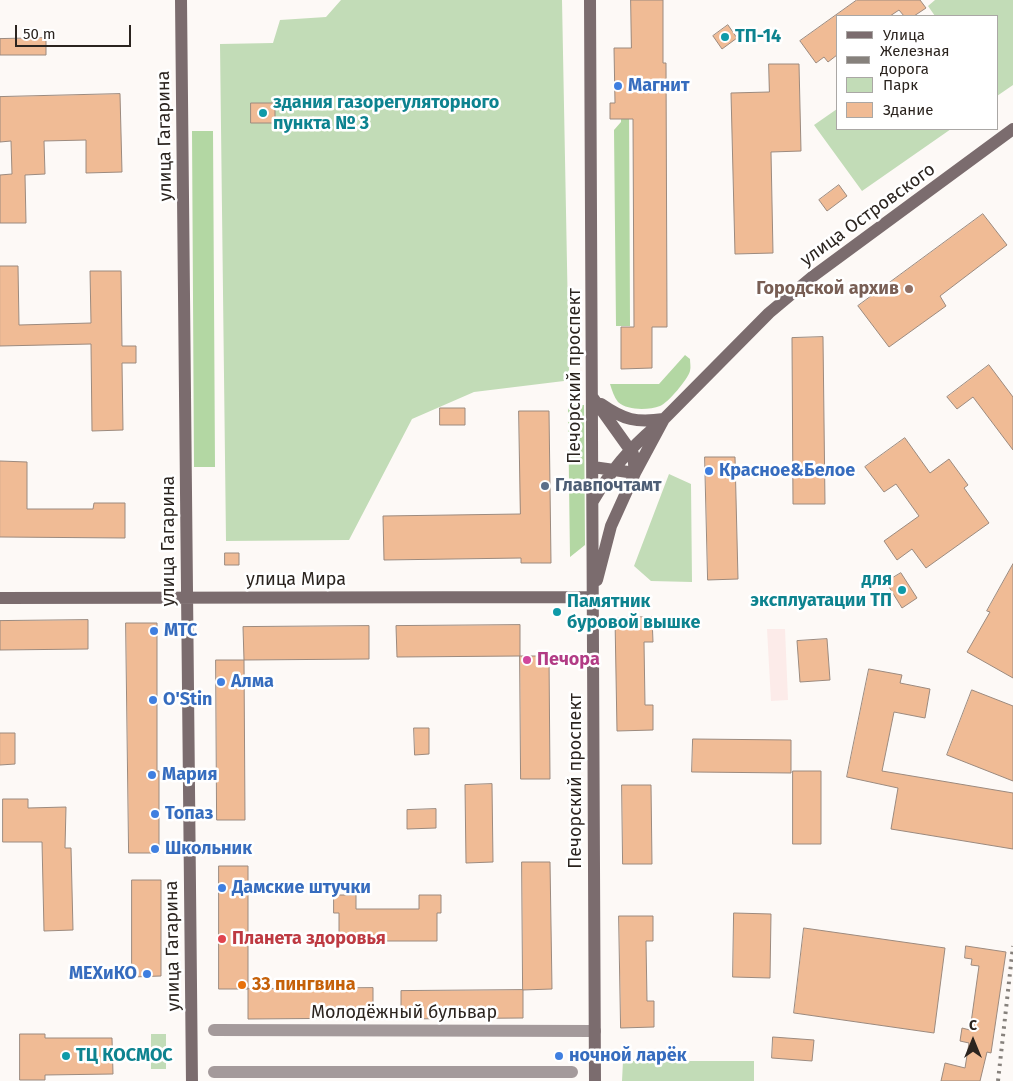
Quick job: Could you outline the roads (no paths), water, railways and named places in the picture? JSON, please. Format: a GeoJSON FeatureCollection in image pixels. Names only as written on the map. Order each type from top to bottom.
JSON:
{"type":"FeatureCollection","features":[{"type":"Feature","properties":{"kind":"main road","name":"улица Гагарина"},"geometry":{"type":"LineString","coordinates":[[181,0],[192,1081]]}},
{"type":"Feature","properties":{"kind":"main road","name":"Печорский проспект"},"geometry":{"type":"LineString","coordinates":[[590,0],[595,1081]]}},
{"type":"Feature","properties":{"kind":"main road","name":"улица Островского"},"geometry":{"type":"LineString","coordinates":[[592,597],[611,526],[635,473],[664,419],[770,312],[805,283],[1013,129]]}},
{"type":"Feature","properties":{"kind":"main road"},"geometry":{"type":"LineString","coordinates":[[593,398],[618,416],[646,421],[664,419]]}},
{"type":"Feature","properties":{"kind":"main road"},"geometry":{"type":"LineString","coordinates":[[593,398],[630,450],[635,473],[593,467]]}},
{"type":"Feature","properties":{"kind":"main road"},"geometry":{"type":"LineString","coordinates":[[593,501],[613,470],[630,450],[664,419]]}},
{"type":"Feature","properties":{"kind":"main road","name":"улица Мира"},"geometry":{"type":"LineString","coordinates":[[0,598],[592,597]]}},
{"type":"Feature","properties":{"kind":"street","name":"Молодёжный бульвар"},"geometry":{"type":"LineString","coordinates":[[214,1030],[594,1031]]}},
{"type":"Feature","properties":{"kind":"street"},"geometry":{"type":"LineString","coordinates":[[214,1072],[572,1072]]}},
{"type":"Feature","properties":{"kind":"railway"},"geometry":{"type":"LineString","coordinates":[[998,1081],[1013,946]]}},
{"type":"Feature","properties":{"kind":"place","name":"ТП-14"},"geometry":{"type":"Point","coordinates":[725,37]}},
{"type":"Feature","properties":{"kind":"place","name":"Магнит"},"geometry":{"type":"Point","coordinates":[618,86]}},
{"type":"Feature","properties":{"kind":"place","name":"здания газорегуляторного пункта № 3"},"geometry":{"type":"Point","coordinates":[263,113]}},
{"type":"Feature","properties":{"kind":"place","name":"Городской архив"},"geometry":{"type":"Point","coordinates":[909,289]}},
{"type":"Feature","properties":{"kind":"place","name":"Красное&Белое"},"geometry":{"type":"Point","coordinates":[709,471]}},
{"type":"Feature","properties":{"kind":"place","name":"Главпочтамт"},"geometry":{"type":"Point","coordinates":[545,486]}},
{"type":"Feature","properties":{"kind":"place","name":"для эксплуатации ТП"},"geometry":{"type":"Point","coordinates":[902,590]}},
{"type":"Feature","properties":{"kind":"place","name":"Памятник буровой вышке"},"geometry":{"type":"Point","coordinates":[557,612]}},
{"type":"Feature","properties":{"kind":"place","name":"МТС"},"geometry":{"type":"Point","coordinates":[154,631]}},
{"type":"Feature","properties":{"kind":"place","name":"Печора"},"geometry":{"type":"Point","coordinates":[527,660]}},
{"type":"Feature","properties":{"kind":"place","name":"Алма"},"geometry":{"type":"Point","coordinates":[221,682]}},
{"type":"Feature","properties":{"kind":"place","name":"O'Stin"},"geometry":{"type":"Point","coordinates":[153,700]}},
{"type":"Feature","properties":{"kind":"place","name":"Мария"},"geometry":{"type":"Point","coordinates":[152,775]}},
{"type":"Feature","properties":{"kind":"place","name":"Топаз"},"geometry":{"type":"Point","coordinates":[155,814]}},
{"type":"Feature","properties":{"kind":"place","name":"Школьник"},"geometry":{"type":"Point","coordinates":[155,849]}},
{"type":"Feature","properties":{"kind":"place","name":"Дамские штучки"},"geometry":{"type":"Point","coordinates":[222,888]}},
{"type":"Feature","properties":{"kind":"place","name":"Планета здоровья"},"geometry":{"type":"Point","coordinates":[222,939]}},
{"type":"Feature","properties":{"kind":"place","name":"МЕХиКО"},"geometry":{"type":"Point","coordinates":[147,974]}},
{"type":"Feature","properties":{"kind":"place","name":"33 пингвина"},"geometry":{"type":"Point","coordinates":[242,985]}},
{"type":"Feature","properties":{"kind":"place","name":"ТЦ КОСМОС"},"geometry":{"type":"Point","coordinates":[66,1056]}},
{"type":"Feature","properties":{"kind":"place","name":"ночной ларёк"},"geometry":{"type":"Point","coordinates":[559,1056]}}]}
